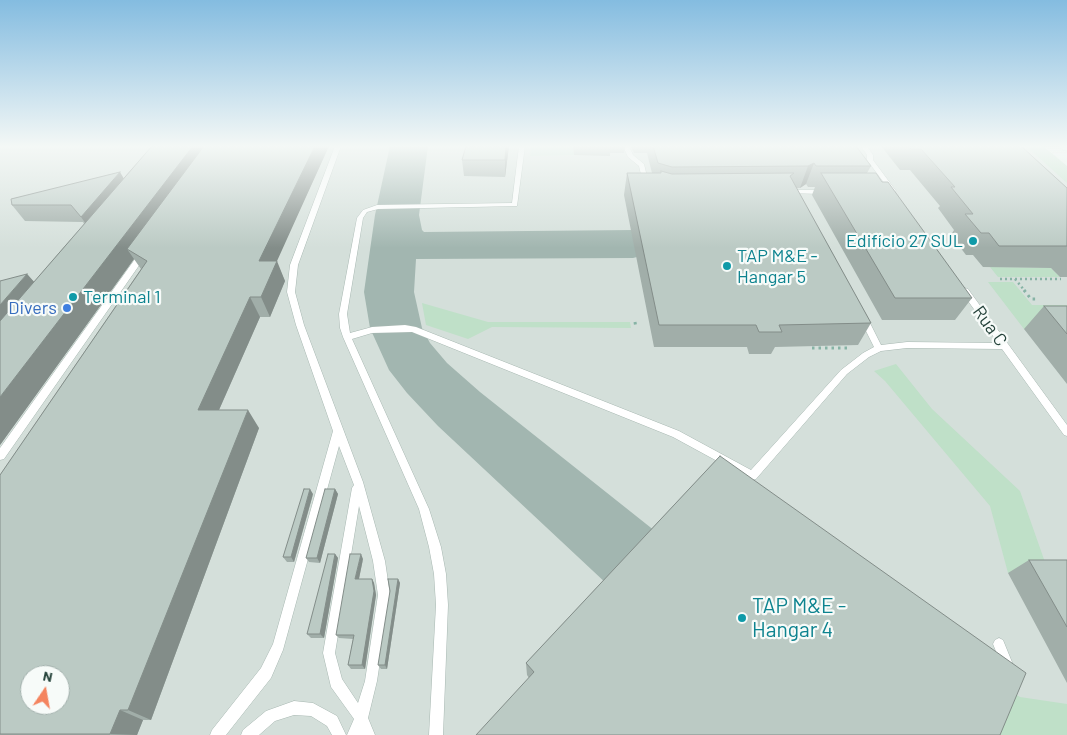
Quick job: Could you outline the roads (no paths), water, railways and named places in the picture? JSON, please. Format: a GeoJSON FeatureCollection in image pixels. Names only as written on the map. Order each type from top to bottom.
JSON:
{"type":"FeatureCollection","features":[{"type":"Feature","properties":{"kind":"lane"},"geometry":{"type":"LineString","coordinates":[[325,180],[294,265],[291,292],[300,325],[358,482],[380,561],[384,595],[371,681],[361,718],[354,735]]}},
{"type":"Feature","properties":{"kind":"lane"},"geometry":{"type":"LineString","coordinates":[[436,735],[442,605],[440,574],[435,547],[424,509],[347,337],[343,314],[360,218],[364,211],[377,207],[515,205],[518,180]]}},
{"type":"Feature","properties":{"kind":"lane"},"geometry":{"type":"LineString","coordinates":[[645,180],[655,189]]}},
{"type":"Feature","properties":{"kind":"lane"},"geometry":{"type":"LineString","coordinates":[[884,180],[899,199]]}},
{"type":"Feature","properties":{"kind":"lane"},"geometry":{"type":"LineString","coordinates":[[883,191],[893,191]]}},
{"type":"Feature","properties":{"kind":"lane"},"geometry":{"type":"LineString","coordinates":[[785,192],[834,192]]}},
{"type":"Feature","properties":{"kind":"lane"},"geometry":{"type":"LineString","coordinates":[[795,192],[800,200]]}},
{"type":"Feature","properties":{"kind":"lane"},"geometry":{"type":"LineString","coordinates":[[0,456],[146,249]]}},
{"type":"Feature","properties":{"kind":"lane","name":"Rua C"},"geometry":{"type":"LineString","coordinates":[[958,281],[1067,432]]}},
{"type":"Feature","properties":{"kind":"lane"},"geometry":{"type":"LineString","coordinates":[[861,313],[879,348]]}},
{"type":"Feature","properties":{"kind":"lane"},"geometry":{"type":"LineString","coordinates":[[347,337],[377,329],[413,329],[676,434],[752,476],[844,372],[855,362],[879,348],[912,345],[1005,346]]}},
{"type":"Feature","properties":{"kind":"lane"},"geometry":{"type":"LineString","coordinates":[[217,735],[266,674],[279,646],[338,430]]}},
{"type":"Feature","properties":{"kind":"lane"},"geometry":{"type":"LineString","coordinates":[[358,482],[330,653],[336,682],[361,718],[368,735]]}},
{"type":"Feature","properties":{"kind":"lane"},"geometry":{"type":"LineString","coordinates":[[998,644],[1008,668],[1009,677]]}},
{"type":"Feature","properties":{"kind":"lane"},"geometry":{"type":"LineString","coordinates":[[248,735],[271,716],[294,708],[313,710],[332,721],[339,735]]}},
{"type":"Feature","properties":{"kind":"place","name":"Edifício 27 SUL"},"geometry":{"type":"Point","coordinates":[973,241]}},
{"type":"Feature","properties":{"kind":"place","name":"TAP M&E - Hangar 5"},"geometry":{"type":"Point","coordinates":[727,266]}},
{"type":"Feature","properties":{"kind":"place","name":"Terminal 1"},"geometry":{"type":"Point","coordinates":[73,297]}},
{"type":"Feature","properties":{"kind":"place","name":"Divers"},"geometry":{"type":"Point","coordinates":[67,308]}},
{"type":"Feature","properties":{"kind":"place","name":"TAP M&E - Hangar 4"},"geometry":{"type":"Point","coordinates":[742,618]}}]}
